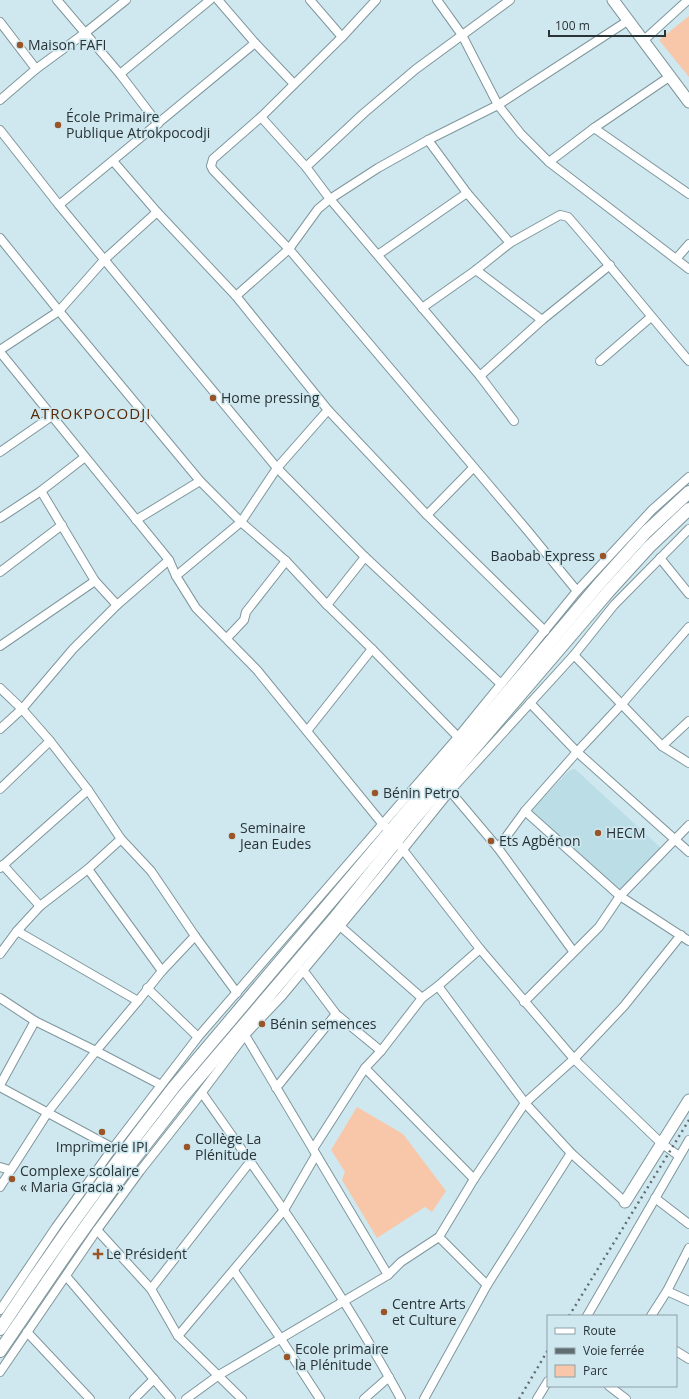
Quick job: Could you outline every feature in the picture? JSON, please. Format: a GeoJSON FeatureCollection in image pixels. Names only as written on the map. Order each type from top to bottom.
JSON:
{"type":"FeatureCollection","features":[{"type":"Feature","properties":{"kind":"highway"},"geometry":{"type":"LineString","coordinates":[[0,1351],[58,1265],[135,1157],[184,1095],[334,919],[393,837],[599,584],[646,532],[689,492]]}},
{"type":"Feature","properties":{"kind":"highway"},"geometry":{"type":"LineString","coordinates":[[0,1329],[121,1155],[164,1099],[238,1010],[393,837],[608,592],[649,547],[689,509]]}},
{"type":"Feature","properties":{"kind":"main road"},"geometry":{"type":"LineString","coordinates":[[612,0],[629,20],[669,77],[689,102]]}},
{"type":"Feature","properties":{"kind":"main road"},"geometry":{"type":"LineString","coordinates":[[625,1202],[689,1100]]}},
{"type":"Feature","properties":{"kind":"street"},"geometry":{"type":"LineString","coordinates":[[57,0],[120,74],[158,124]]}},
{"type":"Feature","properties":{"kind":"street"},"geometry":{"type":"LineString","coordinates":[[0,100],[36,69],[85,33],[126,0]]}},
{"type":"Feature","properties":{"kind":"street"},"geometry":{"type":"LineString","coordinates":[[120,74],[210,0]]}},
{"type":"Feature","properties":{"kind":"street"},"geometry":{"type":"LineString","coordinates":[[218,0],[294,84]]}},
{"type":"Feature","properties":{"kind":"street"},"geometry":{"type":"LineString","coordinates":[[310,0],[342,37]]}},
{"type":"Feature","properties":{"kind":"street"},"geometry":{"type":"LineString","coordinates":[[376,0],[342,37],[261,117],[213,159],[211,166],[213,170],[288,249],[577,591]]}},
{"type":"Feature","properties":{"kind":"street"},"geometry":{"type":"LineString","coordinates":[[437,0],[462,35],[498,105],[521,134],[549,162],[689,269]]}},
{"type":"Feature","properties":{"kind":"street"},"geometry":{"type":"LineString","coordinates":[[306,167],[370,108],[416,69],[510,0]]}},
{"type":"Feature","properties":{"kind":"street"},"geometry":{"type":"LineString","coordinates":[[644,40],[688,0]]}},
{"type":"Feature","properties":{"kind":"street"},"geometry":{"type":"LineString","coordinates":[[236,296],[288,249],[318,209],[330,198],[378,168],[428,140],[498,105],[629,20]]}},
{"type":"Feature","properties":{"kind":"street"},"geometry":{"type":"LineString","coordinates":[[0,22],[36,69]]}},
{"type":"Feature","properties":{"kind":"street"},"geometry":{"type":"LineString","coordinates":[[59,205],[113,162],[255,42]]}},
{"type":"Feature","properties":{"kind":"street"},"geometry":{"type":"LineString","coordinates":[[549,162],[594,128],[669,77]]}},
{"type":"Feature","properties":{"kind":"street"},"geometry":{"type":"LineString","coordinates":[[261,117],[306,167],[330,198],[379,254],[422,308],[480,376],[514,421]]}},
{"type":"Feature","properties":{"kind":"street"},"geometry":{"type":"LineString","coordinates":[[594,128],[689,194]]}},
{"type":"Feature","properties":{"kind":"street"},"geometry":{"type":"LineString","coordinates":[[0,130],[59,205],[277,468],[365,557],[501,684]]}},
{"type":"Feature","properties":{"kind":"street"},"geometry":{"type":"LineString","coordinates":[[428,140],[467,193],[510,243]]}},
{"type":"Feature","properties":{"kind":"street"},"geometry":{"type":"LineString","coordinates":[[113,162],[157,212],[236,296],[328,410],[427,515],[545,632]]}},
{"type":"Feature","properties":{"kind":"street"},"geometry":{"type":"LineString","coordinates":[[379,254],[467,193]]}},
{"type":"Feature","properties":{"kind":"street"},"geometry":{"type":"LineString","coordinates":[[157,212],[105,259],[59,312],[0,351],[169,560],[176,576],[196,608],[257,670],[393,837],[480,949],[524,1002],[574,1059],[661,1143],[679,1156]]}},
{"type":"Feature","properties":{"kind":"street"},"geometry":{"type":"LineString","coordinates":[[422,308],[476,270],[510,243],[560,215],[564,215],[568,217],[610,265],[651,317],[689,361]]}},
{"type":"Feature","properties":{"kind":"street"},"geometry":{"type":"LineString","coordinates":[[0,238],[59,312],[200,481],[241,522],[286,562],[458,737]]}},
{"type":"Feature","properties":{"kind":"street"},"geometry":{"type":"LineString","coordinates":[[676,259],[689,244]]}},
{"type":"Feature","properties":{"kind":"street"},"geometry":{"type":"LineString","coordinates":[[480,376],[542,320],[610,265]]}},
{"type":"Feature","properties":{"kind":"street"},"geometry":{"type":"LineString","coordinates":[[476,270],[542,320]]}},
{"type":"Feature","properties":{"kind":"street"},"geometry":{"type":"LineString","coordinates":[[600,361],[651,317]]}},
{"type":"Feature","properties":{"kind":"street"},"geometry":{"type":"LineString","coordinates":[[176,576],[241,522],[277,468],[328,410]]}},
{"type":"Feature","properties":{"kind":"street"},"geometry":{"type":"LineString","coordinates":[[0,452],[52,416]]}},
{"type":"Feature","properties":{"kind":"street"},"geometry":{"type":"LineString","coordinates":[[0,518],[41,491],[85,457]]}},
{"type":"Feature","properties":{"kind":"street"},"geometry":{"type":"LineString","coordinates":[[427,515],[473,468]]}},
{"type":"Feature","properties":{"kind":"street"},"geometry":{"type":"LineString","coordinates":[[0,1372],[97,1230],[140,1171],[202,1093],[245,1035],[282,996],[340,926],[393,837],[458,737],[577,591],[652,510],[689,477]]}},
{"type":"Feature","properties":{"kind":"street"},"geometry":{"type":"LineString","coordinates":[[136,520],[200,481]]}},
{"type":"Feature","properties":{"kind":"street"},"geometry":{"type":"LineString","coordinates":[[41,491],[95,581],[117,605]]}},
{"type":"Feature","properties":{"kind":"street"},"geometry":{"type":"LineString","coordinates":[[0,572],[62,525]]}},
{"type":"Feature","properties":{"kind":"street"},"geometry":{"type":"LineString","coordinates":[[0,1310],[56,1227],[113,1148],[198,1037],[238,993],[393,837],[450,791],[574,655],[614,605],[689,529]]}},
{"type":"Feature","properties":{"kind":"street"},"geometry":{"type":"LineString","coordinates":[[327,605],[365,557]]}},
{"type":"Feature","properties":{"kind":"street"},"geometry":{"type":"LineString","coordinates":[[660,558],[689,594]]}},
{"type":"Feature","properties":{"kind":"street"},"geometry":{"type":"LineString","coordinates":[[0,729],[22,709],[68,654],[117,605],[169,560]]}},
{"type":"Feature","properties":{"kind":"street"},"geometry":{"type":"LineString","coordinates":[[227,638],[244,620],[246,612],[286,562]]}},
{"type":"Feature","properties":{"kind":"street"},"geometry":{"type":"LineString","coordinates":[[0,646],[95,581]]}},
{"type":"Feature","properties":{"kind":"street"},"geometry":{"type":"LineString","coordinates":[[498,848],[525,811],[689,627]]}},
{"type":"Feature","properties":{"kind":"street"},"geometry":{"type":"LineString","coordinates":[[307,731],[372,649]]}},
{"type":"Feature","properties":{"kind":"street"},"geometry":{"type":"LineString","coordinates":[[574,655],[662,746],[689,763]]}},
{"type":"Feature","properties":{"kind":"street"},"geometry":{"type":"LineString","coordinates":[[0,688],[22,709],[50,741],[88,790],[121,839],[150,871],[195,936],[238,993]]}},
{"type":"Feature","properties":{"kind":"street"},"geometry":{"type":"LineString","coordinates":[[530,702],[577,752],[689,852]]}},
{"type":"Feature","properties":{"kind":"street"},"geometry":{"type":"LineString","coordinates":[[662,746],[689,722]]}},
{"type":"Feature","properties":{"kind":"street"},"geometry":{"type":"LineString","coordinates":[[0,789],[50,741]]}},
{"type":"Feature","properties":{"kind":"street"},"geometry":{"type":"LineString","coordinates":[[40,906],[2,866],[88,790]]}},
{"type":"Feature","properties":{"kind":"street"},"geometry":{"type":"LineString","coordinates":[[450,791],[498,848],[573,951]]}},
{"type":"Feature","properties":{"kind":"street"},"geometry":{"type":"LineString","coordinates":[[525,811],[620,896],[689,941]]}},
{"type":"Feature","properties":{"kind":"street"},"geometry":{"type":"LineString","coordinates":[[524,1002],[573,951],[599,927],[620,896],[689,824]]}},
{"type":"Feature","properties":{"kind":"street"},"geometry":{"type":"LineString","coordinates":[[0,954],[17,931],[40,906],[88,869],[121,839]]}},
{"type":"Feature","properties":{"kind":"street"},"geometry":{"type":"LineString","coordinates":[[88,869],[162,971]]}},
{"type":"Feature","properties":{"kind":"street"},"geometry":{"type":"LineString","coordinates":[[340,926],[422,998]]}},
{"type":"Feature","properties":{"kind":"street"},"geometry":{"type":"LineString","coordinates":[[17,931],[138,1001]]}},
{"type":"Feature","properties":{"kind":"street"},"geometry":{"type":"LineString","coordinates":[[186,1399],[219,1375],[345,1302],[388,1275],[401,1262],[419,1252],[439,1237],[474,1179],[525,1103],[574,1059],[624,1006],[681,935]]}},
{"type":"Feature","properties":{"kind":"street"},"geometry":{"type":"LineString","coordinates":[[0,1186],[48,1112],[147,988],[195,936]]}},
{"type":"Feature","properties":{"kind":"street"},"geometry":{"type":"LineString","coordinates":[[178,1336],[284,1210],[315,1152],[364,1068],[381,1051],[422,998],[480,949]]}},
{"type":"Feature","properties":{"kind":"street"},"geometry":{"type":"LineString","coordinates":[[303,970],[336,1014],[381,1051]]}},
{"type":"Feature","properties":{"kind":"street"},"geometry":{"type":"LineString","coordinates":[[438,986],[525,1103],[571,1152],[625,1202]]}},
{"type":"Feature","properties":{"kind":"street"},"geometry":{"type":"LineString","coordinates":[[147,988],[198,1037]]}},
{"type":"Feature","properties":{"kind":"street"},"geometry":{"type":"LineString","coordinates":[[0,998],[35,1021],[161,1085]]}},
{"type":"Feature","properties":{"kind":"street"},"geometry":{"type":"LineString","coordinates":[[276,1088],[336,1014]]}},
{"type":"Feature","properties":{"kind":"street"},"geometry":{"type":"LineString","coordinates":[[35,1021],[0,1086],[113,1148]]}},
{"type":"Feature","properties":{"kind":"street"},"geometry":{"type":"LineString","coordinates":[[245,1035],[388,1275]]}},
{"type":"Feature","properties":{"kind":"street"},"geometry":{"type":"LineString","coordinates":[[364,1068],[474,1179]]}},
{"type":"Feature","properties":{"kind":"street"},"geometry":{"type":"LineString","coordinates":[[202,1093],[284,1210],[345,1302],[401,1399]]}},
{"type":"Feature","properties":{"kind":"street"},"geometry":{"type":"LineString","coordinates":[[588,1315],[689,1140]]}},
{"type":"Feature","properties":{"kind":"street"},"geometry":{"type":"LineString","coordinates":[[424,1399],[487,1285],[571,1152]]}},
{"type":"Feature","properties":{"kind":"street"},"geometry":{"type":"LineString","coordinates":[[151,1289],[250,1162]]}},
{"type":"Feature","properties":{"kind":"street"},"geometry":{"type":"LineString","coordinates":[[0,1167],[10,1170]]}},
{"type":"Feature","properties":{"kind":"street"},"geometry":{"type":"LineString","coordinates":[[655,1198],[689,1224]]}},
{"type":"Feature","properties":{"kind":"street"},"geometry":{"type":"LineString","coordinates":[[97,1230],[151,1289],[178,1336],[242,1399]]}},
{"type":"Feature","properties":{"kind":"street"},"geometry":{"type":"LineString","coordinates":[[439,1237],[487,1285]]}},
{"type":"Feature","properties":{"kind":"street"},"geometry":{"type":"LineString","coordinates":[[651,1315],[667,1291],[689,1248]]}},
{"type":"Feature","properties":{"kind":"street"},"geometry":{"type":"LineString","coordinates":[[234,1271],[281,1338],[320,1399]]}},
{"type":"Feature","properties":{"kind":"street"},"geometry":{"type":"LineString","coordinates":[[66,1276],[171,1399]]}},
{"type":"Feature","properties":{"kind":"street"},"geometry":{"type":"LineString","coordinates":[[667,1291],[689,1301]]}},
{"type":"Feature","properties":{"kind":"street"},"geometry":{"type":"LineString","coordinates":[[27,1332],[90,1399]]}},
{"type":"Feature","properties":{"kind":"street"},"geometry":{"type":"LineString","coordinates":[[677,1352],[689,1359]]}},
{"type":"Feature","properties":{"kind":"street"},"geometry":{"type":"LineString","coordinates":[[364,1399],[389,1377]]}},
{"type":"Feature","properties":{"kind":"street"},"geometry":{"type":"LineString","coordinates":[[134,1399],[154,1379]]}},
{"type":"Feature","properties":{"kind":"street"},"geometry":{"type":"LineString","coordinates":[[537,1399],[547,1383]]}},
{"type":"Feature","properties":{"kind":"street"},"geometry":{"type":"LineString","coordinates":[[610,1387],[626,1399]]}},
{"type":"Feature","properties":{"kind":"shaded area","name":"HECM"},"geometry":{"type":"Polygon","coordinates":[[[575,769],[662,849],[626,891],[617,891],[531,812],[532,809],[570,770],[575,769]]]}},
{"type":"Feature","properties":{"kind":"green space"},"geometry":{"type":"Polygon","coordinates":[[[689,16],[689,77],[659,40],[689,16]]]}},
{"type":"Feature","properties":{"kind":"green space"},"geometry":{"type":"Polygon","coordinates":[[[357,1107],[403,1134],[446,1191],[432,1212],[425,1207],[377,1238],[342,1180],[345,1172],[331,1150],[357,1107]]]}},
{"type":"Feature","properties":{"kind":"railway"},"geometry":{"type":"LineString","coordinates":[[570,1315],[689,1120]]}},
{"type":"Feature","properties":{"kind":"railway"},"geometry":{"type":"LineString","coordinates":[[519,1399],[547,1352]]}},
{"type":"Feature","properties":{"kind":"place","name":"Maison FAFI"},"geometry":{"type":"Point","coordinates":[20,45]}},
{"type":"Feature","properties":{"kind":"place","name":"École Primaire Publique Atrokpocodji"},"geometry":{"type":"Point","coordinates":[58,125]}},
{"type":"Feature","properties":{"kind":"place","name":"Home pressing"},"geometry":{"type":"Point","coordinates":[213,398]}},
{"type":"Feature","properties":{"kind":"place","name":"Baobab Express"},"geometry":{"type":"Point","coordinates":[603,556]}},
{"type":"Feature","properties":{"kind":"place","name":"Bénin Petro"},"geometry":{"type":"Point","coordinates":[375,793]}},
{"type":"Feature","properties":{"kind":"place","name":"HECM"},"geometry":{"type":"Point","coordinates":[598,833]}},
{"type":"Feature","properties":{"kind":"place","name":"Seminaire Jean Eudes"},"geometry":{"type":"Point","coordinates":[232,836]}},
{"type":"Feature","properties":{"kind":"place","name":"Ets Agbénon"},"geometry":{"type":"Point","coordinates":[491,841]}},
{"type":"Feature","properties":{"kind":"place","name":"Bénin semences"},"geometry":{"type":"Point","coordinates":[262,1024]}},
{"type":"Feature","properties":{"kind":"place","name":"Imprimerie IPI"},"geometry":{"type":"Point","coordinates":[102,1132]}},
{"type":"Feature","properties":{"kind":"place","name":"Collège La Plénitude"},"geometry":{"type":"Point","coordinates":[187,1147]}},
{"type":"Feature","properties":{"kind":"place","name":"Complexe scolaire « Maria Gracia »"},"geometry":{"type":"Point","coordinates":[12,1179]}},
{"type":"Feature","properties":{"kind":"place","name":"Le Président"},"geometry":{"type":"Point","coordinates":[98,1254]}},
{"type":"Feature","properties":{"kind":"place","name":"Centre Arts et Culture"},"geometry":{"type":"Point","coordinates":[384,1312]}},
{"type":"Feature","properties":{"kind":"place","name":"Ecole primaire la Plénitude"},"geometry":{"type":"Point","coordinates":[287,1357]}},
{"type":"Feature","properties":{"kind":"district","name":"ATROKPOCODJI"},"geometry":{"type":"Point","coordinates":[91,414]}}]}
